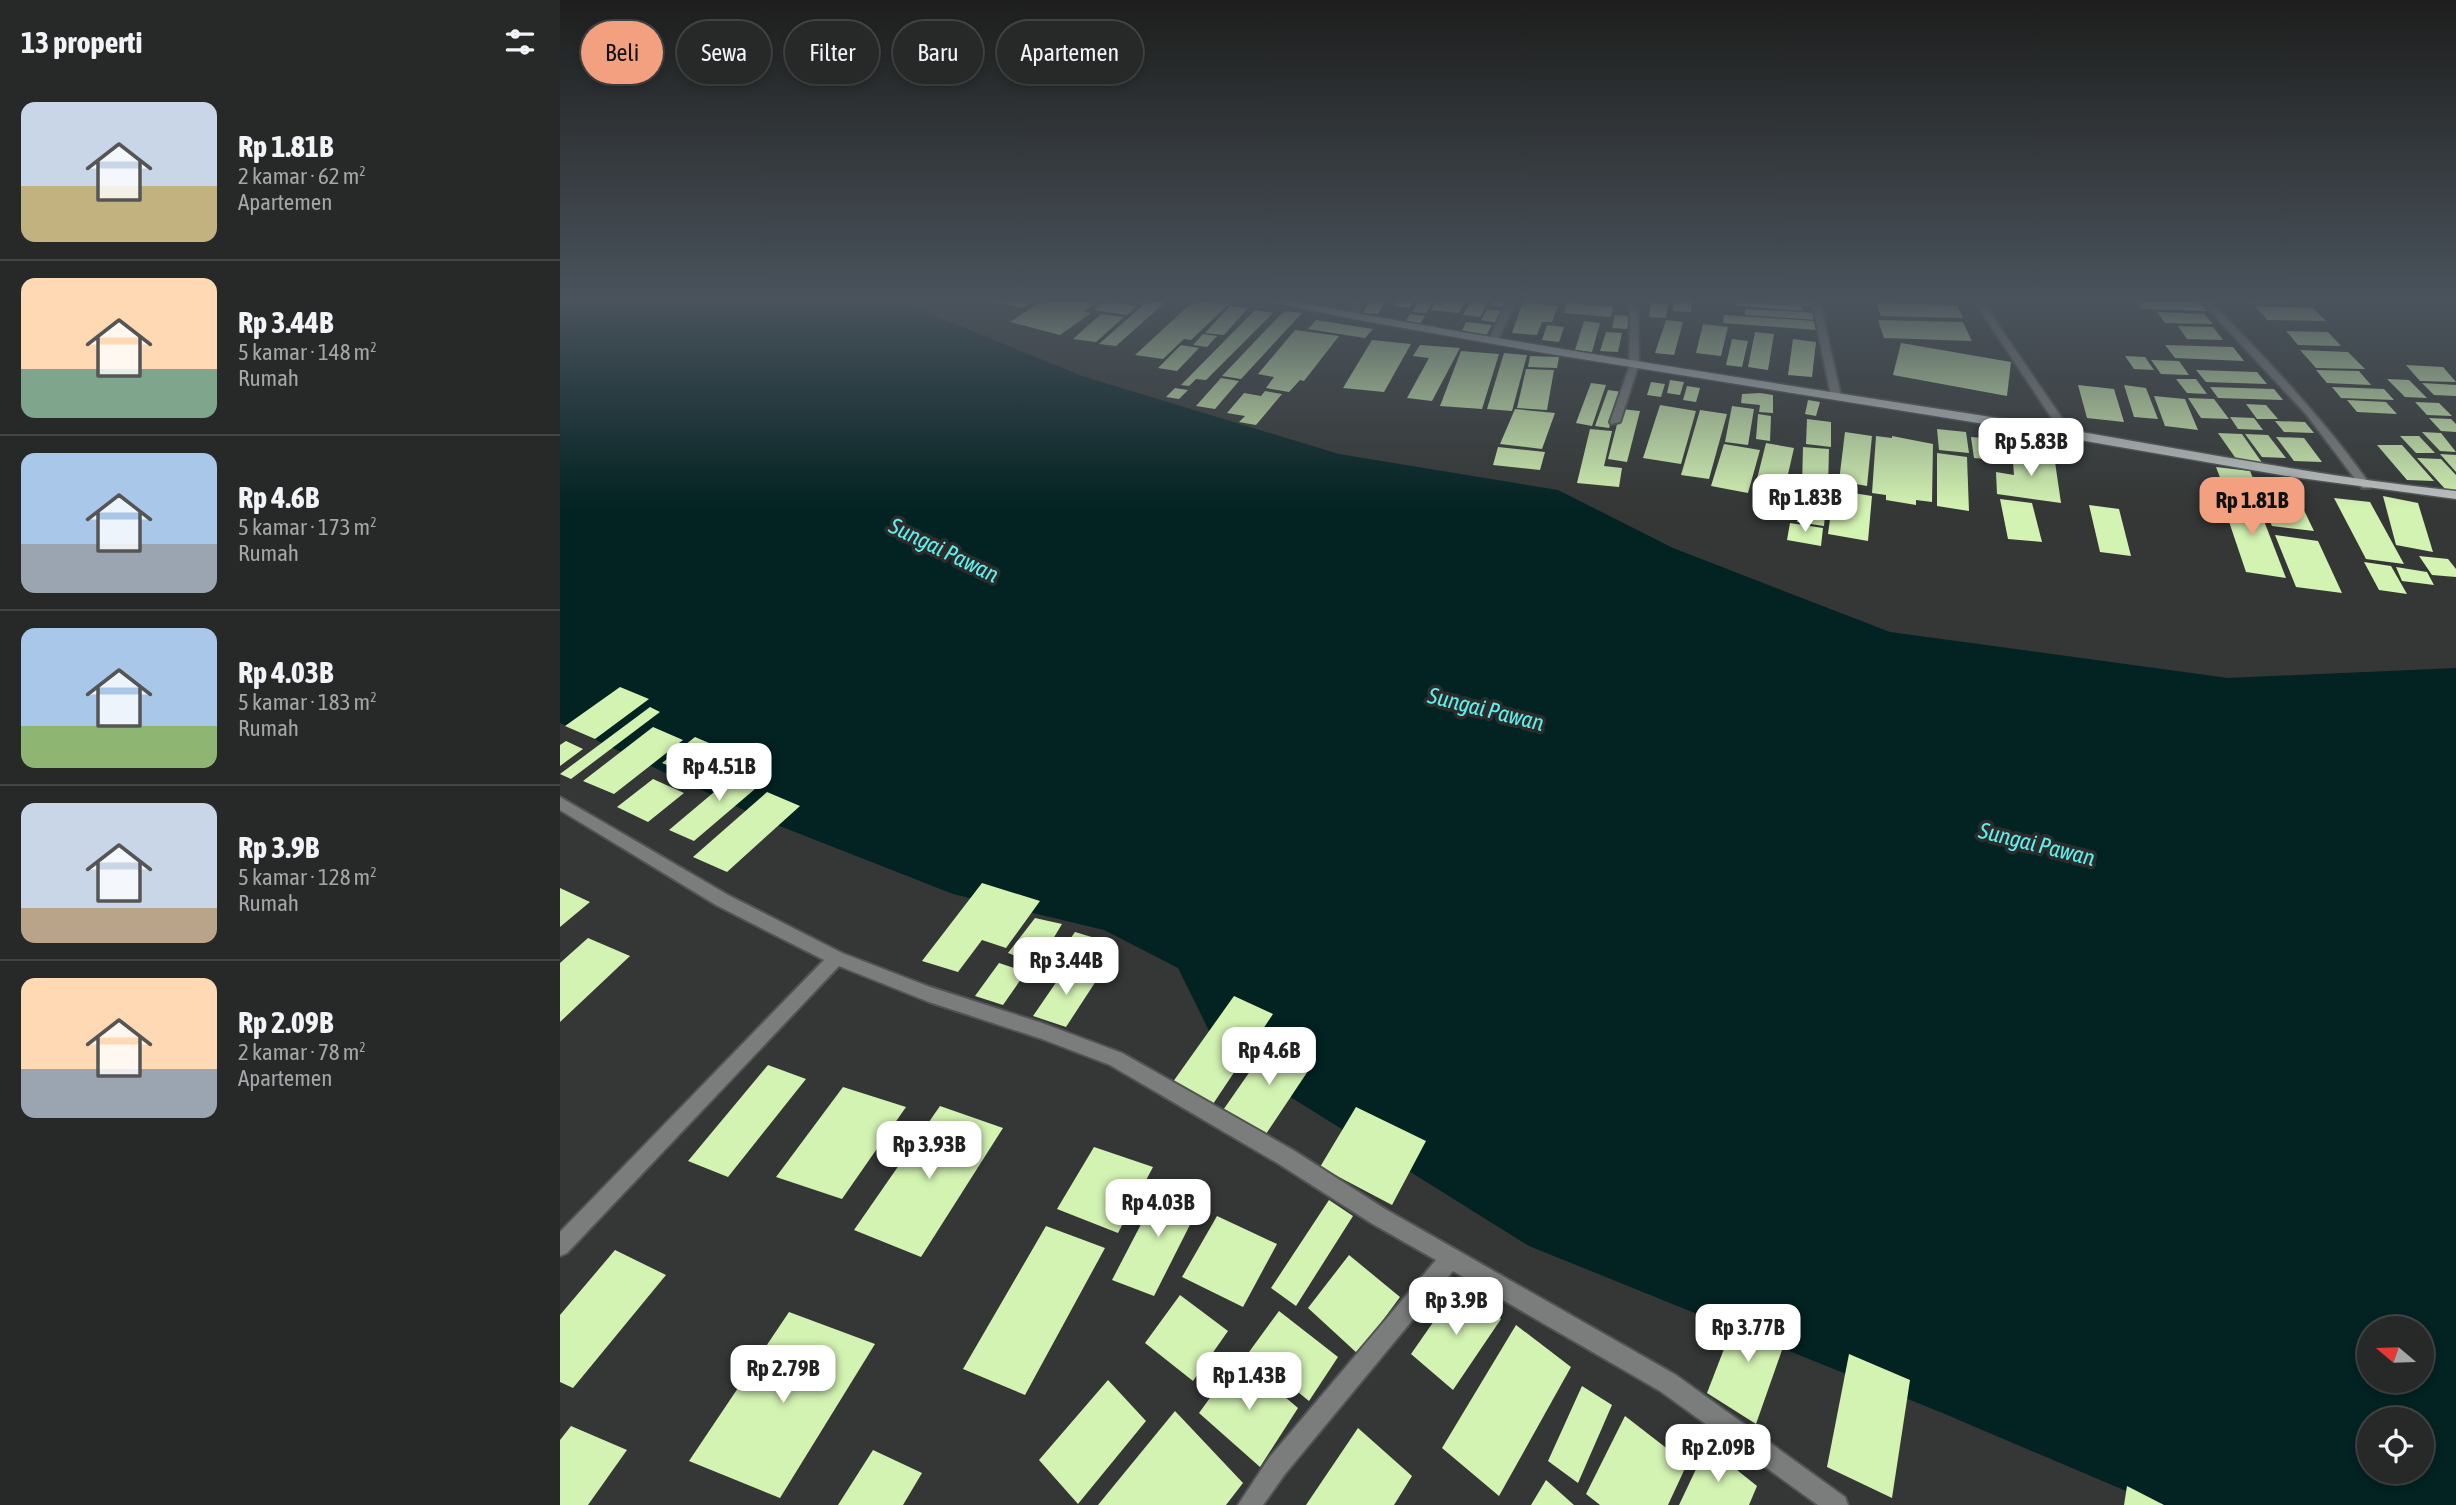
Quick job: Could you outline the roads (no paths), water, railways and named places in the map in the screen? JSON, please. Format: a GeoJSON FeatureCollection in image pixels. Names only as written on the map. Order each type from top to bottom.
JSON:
{"type":"FeatureCollection","features":[{"type":"Feature","properties":{"kind":"main road"},"geometry":{"type":"LineString","coordinates":[[1661,368],[2067,433],[2366,486],[2456,495]]}},
{"type":"Feature","properties":{"kind":"street"},"geometry":{"type":"LineString","coordinates":[[1615,422],[1633,368]]}},
{"type":"Feature","properties":{"kind":"street"},"geometry":{"type":"LineString","coordinates":[[1830,368],[1836,396]]}},
{"type":"Feature","properties":{"kind":"street"},"geometry":{"type":"LineString","coordinates":[[2023,368],[2067,433]]}},
{"type":"Feature","properties":{"kind":"street"},"geometry":{"type":"LineString","coordinates":[[2270,368],[2344,452],[2366,486]]}},
{"type":"Feature","properties":{"kind":"street"},"geometry":{"type":"LineString","coordinates":[[560,803],[722,900],[836,958],[929,994],[1042,1031],[1116,1059],[1668,1383],[1837,1505]]}},
{"type":"Feature","properties":{"kind":"street"},"geometry":{"type":"LineString","coordinates":[[560,1246],[836,958]]}},
{"type":"Feature","properties":{"kind":"street"},"geometry":{"type":"LineString","coordinates":[[1248,1505],[1277,1466],[1451,1258]]}},
{"type":"Feature","properties":{"kind":"water","name":"Sungai Pawan"},"geometry":{"type":"Polygon","coordinates":[[[560,368],[1063,368],[1339,454],[1558,490],[1673,548],[1890,632],[2228,678],[2456,668],[2456,1505],[2159,1505],[1940,1412],[1529,1246],[1220,1053],[1178,968],[1104,930],[953,894],[767,821],[560,723],[560,368]]]}}]}
